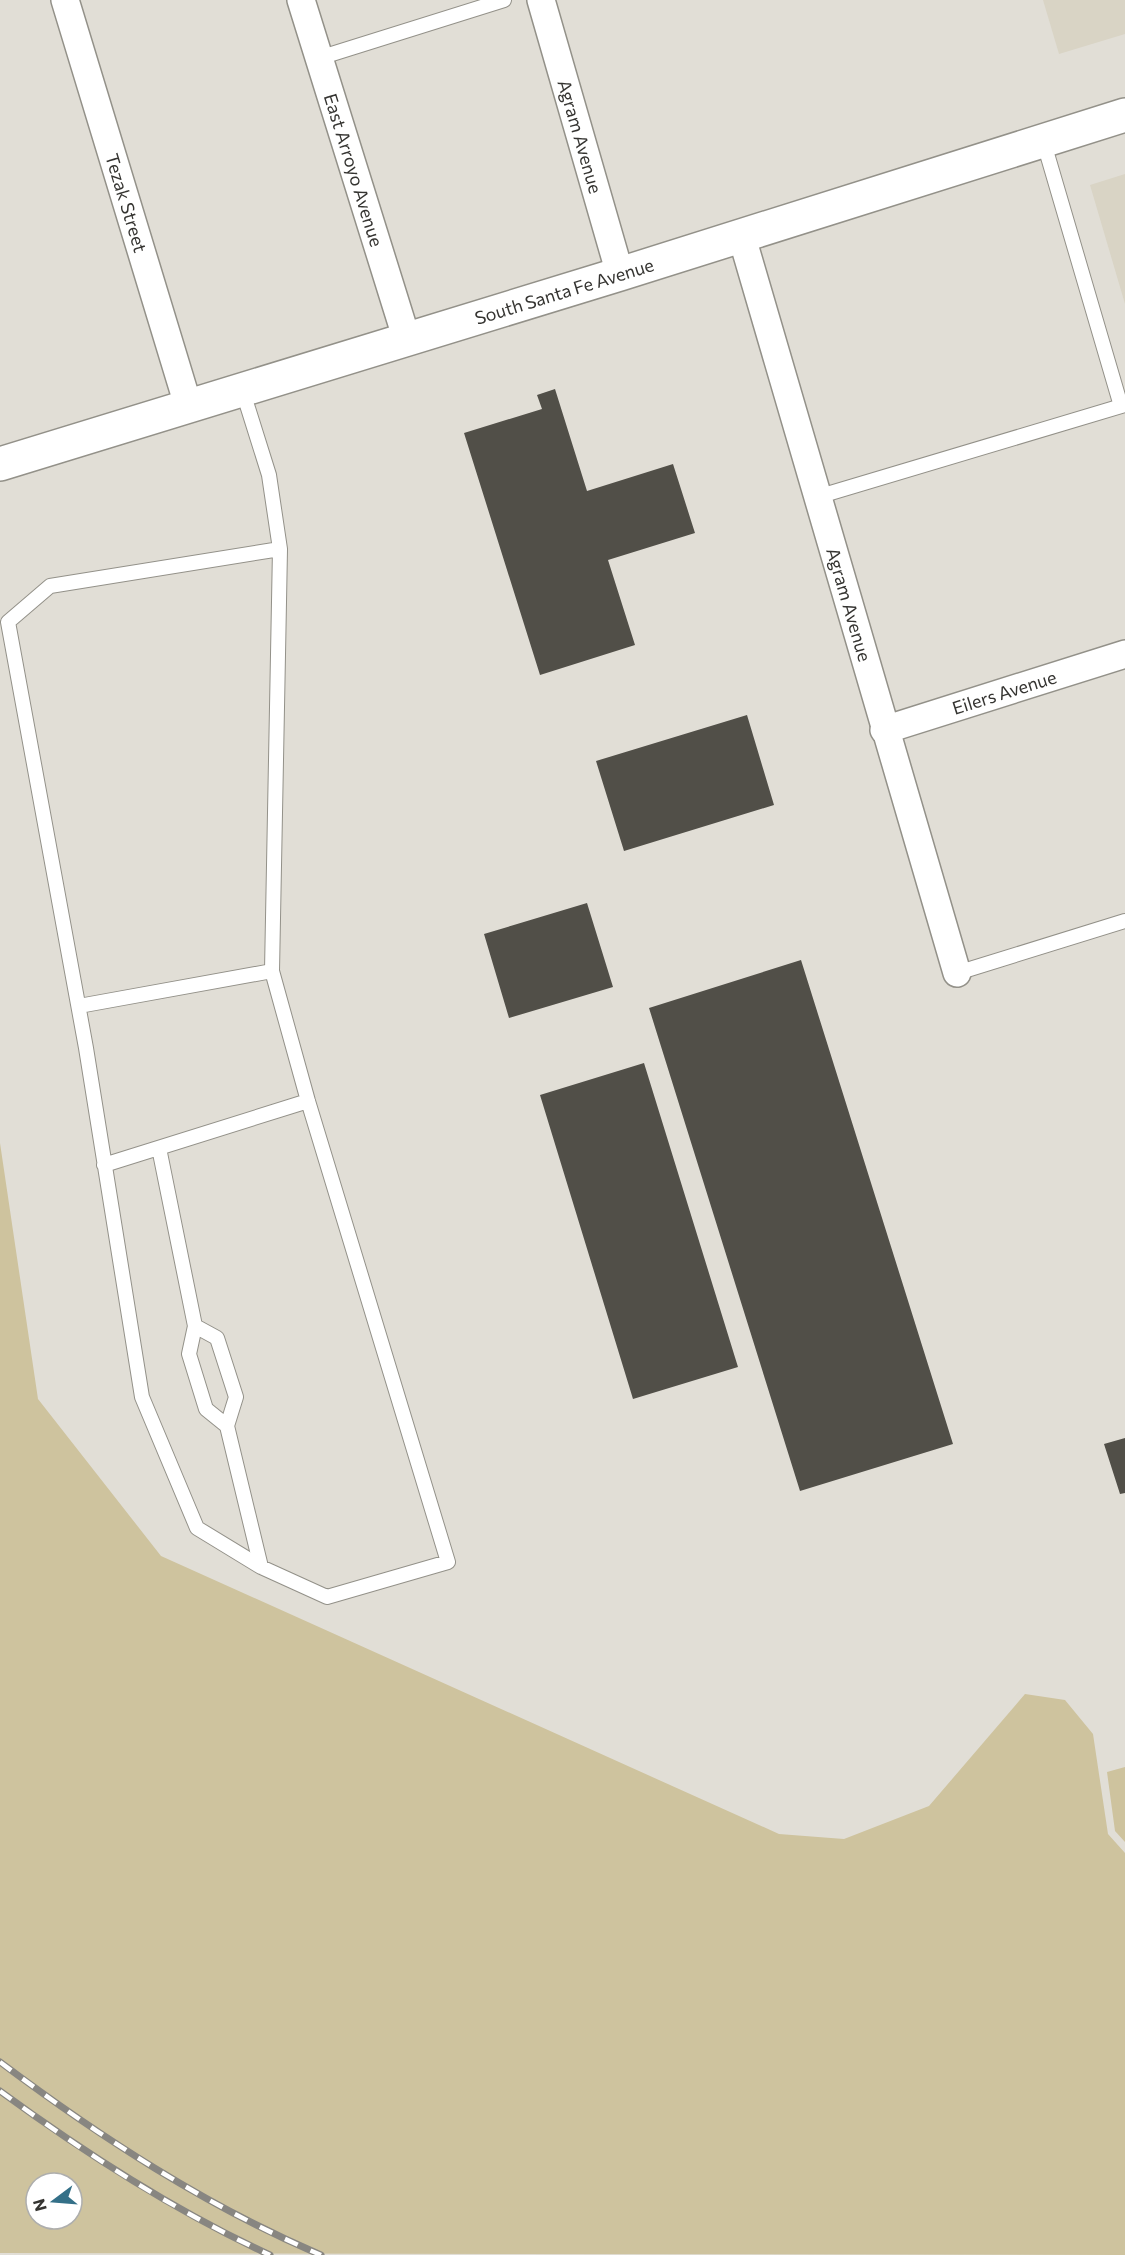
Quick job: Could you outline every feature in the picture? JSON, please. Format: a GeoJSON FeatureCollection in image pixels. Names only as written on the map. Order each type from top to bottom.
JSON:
{"type":"FeatureCollection","features":[{"type":"Feature","properties":{"kind":"street","name":"Tezak Street"},"geometry":{"type":"LineString","coordinates":[[65,0],[188,405]]}},
{"type":"Feature","properties":{"kind":"street","name":"East Arroyo Avenue"},"geometry":{"type":"LineString","coordinates":[[302,0],[407,340]]}},
{"type":"Feature","properties":{"kind":"street","name":"Agram Avenue"},"geometry":{"type":"LineString","coordinates":[[541,0],[620,274]]}},
{"type":"Feature","properties":{"kind":"street","name":"South Santa Fe Avenue"},"geometry":{"type":"LineString","coordinates":[[0,464],[620,274],[741,234],[1125,115]]}},
{"type":"Feature","properties":{"kind":"street","name":"Agram Avenue"},"geometry":{"type":"LineString","coordinates":[[741,234],[957,973]]}},
{"type":"Feature","properties":{"kind":"street","name":"Eilers Avenue"},"geometry":{"type":"LineString","coordinates":[[885,730],[1125,654]]}},
{"type":"Feature","properties":{"kind":"lane"},"geometry":{"type":"LineString","coordinates":[[319,58],[504,0]]}},
{"type":"Feature","properties":{"kind":"lane"},"geometry":{"type":"LineString","coordinates":[[817,497],[1123,406],[1042,140]]}},
{"type":"Feature","properties":{"kind":"lane"},"geometry":{"type":"LineString","coordinates":[[242,389],[269,475],[280,549],[272,971],[308,1101],[448,1562],[327,1597],[261,1566],[197,1528],[142,1397],[79,1006],[8,622],[50,586],[280,549]]}},
{"type":"Feature","properties":{"kind":"lane"},"geometry":{"type":"LineString","coordinates":[[957,973],[1125,921]]}},
{"type":"Feature","properties":{"kind":"lane"},"geometry":{"type":"LineString","coordinates":[[79,1006],[272,971]]}},
{"type":"Feature","properties":{"kind":"lane"},"geometry":{"type":"LineString","coordinates":[[104,1165],[308,1101]]}},
{"type":"Feature","properties":{"kind":"lane"},"geometry":{"type":"LineString","coordinates":[[159,1148],[195,1326],[189,1354],[206,1409],[227,1426]]}},
{"type":"Feature","properties":{"kind":"lane"},"geometry":{"type":"LineString","coordinates":[[195,1326],[217,1338],[236,1397],[227,1426],[261,1566]]}},
{"type":"Feature","properties":{"kind":"shaded area"},"geometry":{"type":"Polygon","coordinates":[[[1043,0],[1125,0],[1125,34],[1059,54],[1043,0]]]}},
{"type":"Feature","properties":{"kind":"shaded area"},"geometry":{"type":"Polygon","coordinates":[[[1125,174],[1125,304],[1090,185],[1125,174]]]}},
{"type":"Feature","properties":{"kind":"shaded area"},"geometry":{"type":"Polygon","coordinates":[[[0,1143],[38,1399],[161,1556],[779,1834],[844,1839],[929,1806],[1025,1694],[1065,1700],[1093,1734],[1108,1834],[1125,1853],[1125,2255],[0,2253],[0,1143]]]}},
{"type":"Feature","properties":{"kind":"shaded area"},"geometry":{"type":"Polygon","coordinates":[[[1125,1767],[1125,1842],[1115,1831],[1107,1772],[1125,1767]]]}},
{"type":"Feature","properties":{"kind":"building"},"geometry":{"type":"Polygon","coordinates":[[[555,389],[587,491],[673,464],[695,533],[608,560],[635,645],[540,675],[464,433],[542,409],[537,395],[555,389]]]}},
{"type":"Feature","properties":{"kind":"building"},"geometry":{"type":"Polygon","coordinates":[[[747,715],[774,805],[624,851],[596,761],[747,715]]]}},
{"type":"Feature","properties":{"kind":"building"},"geometry":{"type":"Polygon","coordinates":[[[587,903],[613,987],[509,1018],[484,934],[587,903]]]}},
{"type":"Feature","properties":{"kind":"building"},"geometry":{"type":"Polygon","coordinates":[[[801,960],[953,1444],[800,1491],[649,1008],[801,960]]]}},
{"type":"Feature","properties":{"kind":"building"},"geometry":{"type":"Polygon","coordinates":[[[644,1063],[738,1367],[633,1399],[540,1095],[644,1063]]]}},
{"type":"Feature","properties":{"kind":"building"},"geometry":{"type":"Polygon","coordinates":[[[1125,1438],[1125,1493],[1120,1494],[1104,1444],[1125,1438]]]}},
{"type":"Feature","properties":{"kind":"railway"},"geometry":{"type":"LineString","coordinates":[[0,2062],[76,2117],[155,2168],[236,2215],[321,2255]]}},
{"type":"Feature","properties":{"kind":"railway"},"geometry":{"type":"LineString","coordinates":[[0,2091],[131,2180],[234,2238],[270,2255]]}}]}
